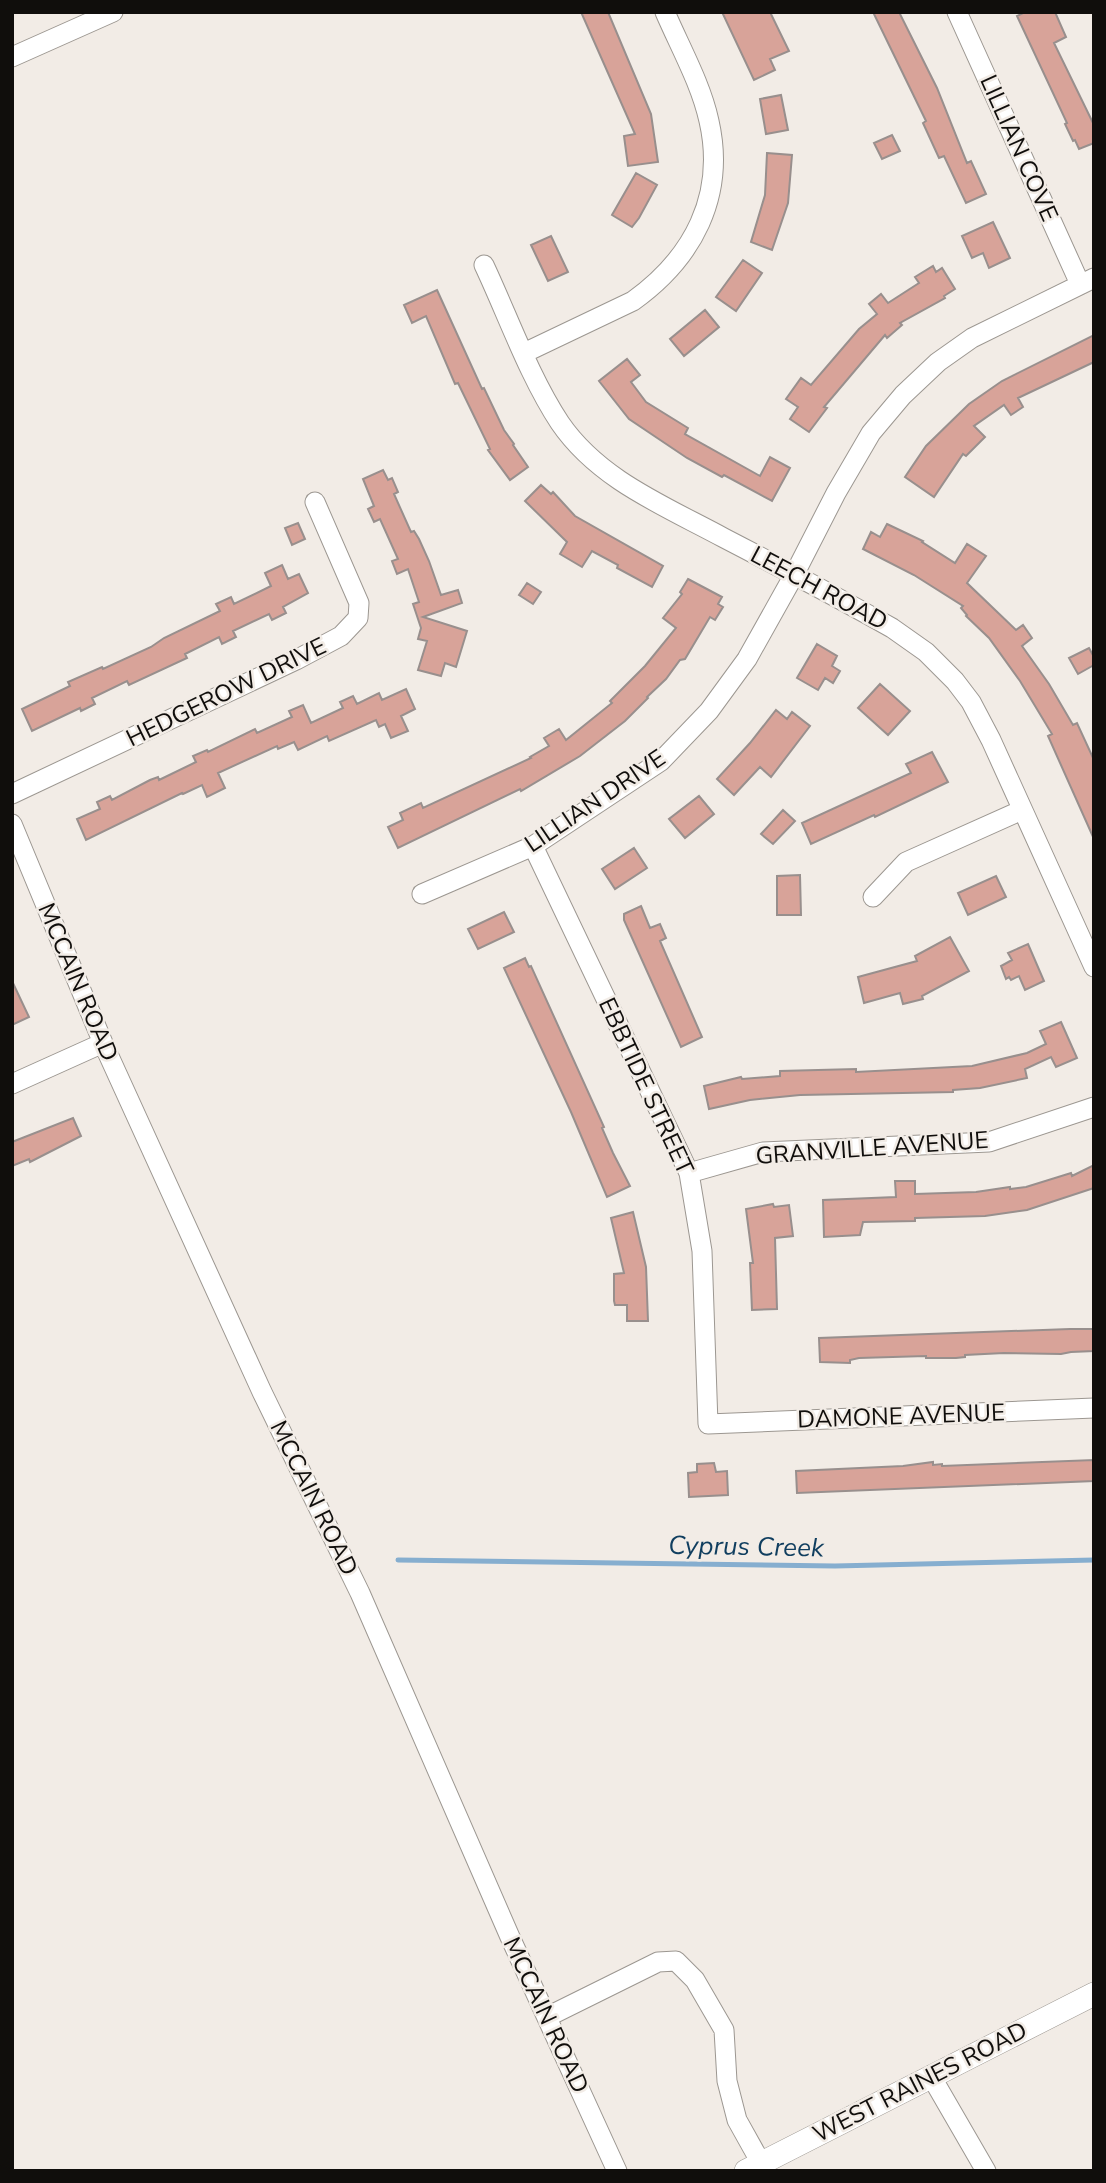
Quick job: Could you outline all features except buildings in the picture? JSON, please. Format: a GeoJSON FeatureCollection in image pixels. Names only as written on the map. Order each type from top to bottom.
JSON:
{"type":"FeatureCollection","features":[{"type":"Feature","properties":{"kind":"main road","name":"WEST RAINES ROAD"},"geometry":{"type":"LineString","coordinates":[[753,2167],[1094,1994]]}},
{"type":"Feature","properties":{"kind":"street"},"geometry":{"type":"LineString","coordinates":[[12,57],[113,12]]}},
{"type":"Feature","properties":{"kind":"street"},"geometry":{"type":"LineString","coordinates":[[524,353],[633,301],[677,262],[699,226],[709,198],[713,173],[713,139],[701,94],[664,12]]}},
{"type":"Feature","properties":{"kind":"street","name":"LILLIAN COVE"},"geometry":{"type":"LineString","coordinates":[[957,12],[1087,281]]}},
{"type":"Feature","properties":{"kind":"street","name":"LEECH ROAD"},"geometry":{"type":"LineString","coordinates":[[484,265],[544,396],[561,424],[599,466],[656,502],[892,628],[920,647],[956,681],[977,713],[1094,967]]}},
{"type":"Feature","properties":{"kind":"street","name":"LILLIAN DRIVE"},"geometry":{"type":"LineString","coordinates":[[422,894],[533,846],[660,761],[709,711],[747,659],[850,469],[872,433],[903,395],[938,362],[972,338],[1087,281]]}},
{"type":"Feature","properties":{"kind":"street","name":"HEDGEROW DRIVE"},"geometry":{"type":"LineString","coordinates":[[12,794],[296,660],[341,636],[358,618],[359,603],[315,502]]}},
{"type":"Feature","properties":{"kind":"street"},"geometry":{"type":"LineString","coordinates":[[873,897],[906,862],[1022,810]]}},
{"type":"Feature","properties":{"kind":"street","name":"MCCAIN ROAD"},"geometry":{"type":"LineString","coordinates":[[12,824],[103,1043],[262,1392],[360,1593],[617,2171]]}},
{"type":"Feature","properties":{"kind":"street","name":"EBBTIDE STREET"},"geometry":{"type":"LineString","coordinates":[[533,846],[689,1173],[702,1251],[708,1424]]}},
{"type":"Feature","properties":{"kind":"street"},"geometry":{"type":"LineString","coordinates":[[12,1084],[103,1043]]}},
{"type":"Feature","properties":{"kind":"street","name":"GRANVILLE AVENUE"},"geometry":{"type":"LineString","coordinates":[[689,1173],[763,1152],[989,1142],[1094,1107]]}},
{"type":"Feature","properties":{"kind":"street","name":"DAMONE AVENUE"},"geometry":{"type":"LineString","coordinates":[[708,1424],[1094,1408]]}},
{"type":"Feature","properties":{"kind":"street"},"geometry":{"type":"LineString","coordinates":[[547,2017],[659,1962],[676,1961],[695,1980],[724,2030],[727,2081],[753,2167]]}},
{"type":"Feature","properties":{"kind":"street"},"geometry":{"type":"LineString","coordinates":[[931,2076],[986,2171]]}},
{"type":"Feature","properties":{"kind":"waterway","name":"Cyprus Creek"},"geometry":{"type":"LineString","coordinates":[[398,1560],[835,1566],[1094,1560]]}}]}
